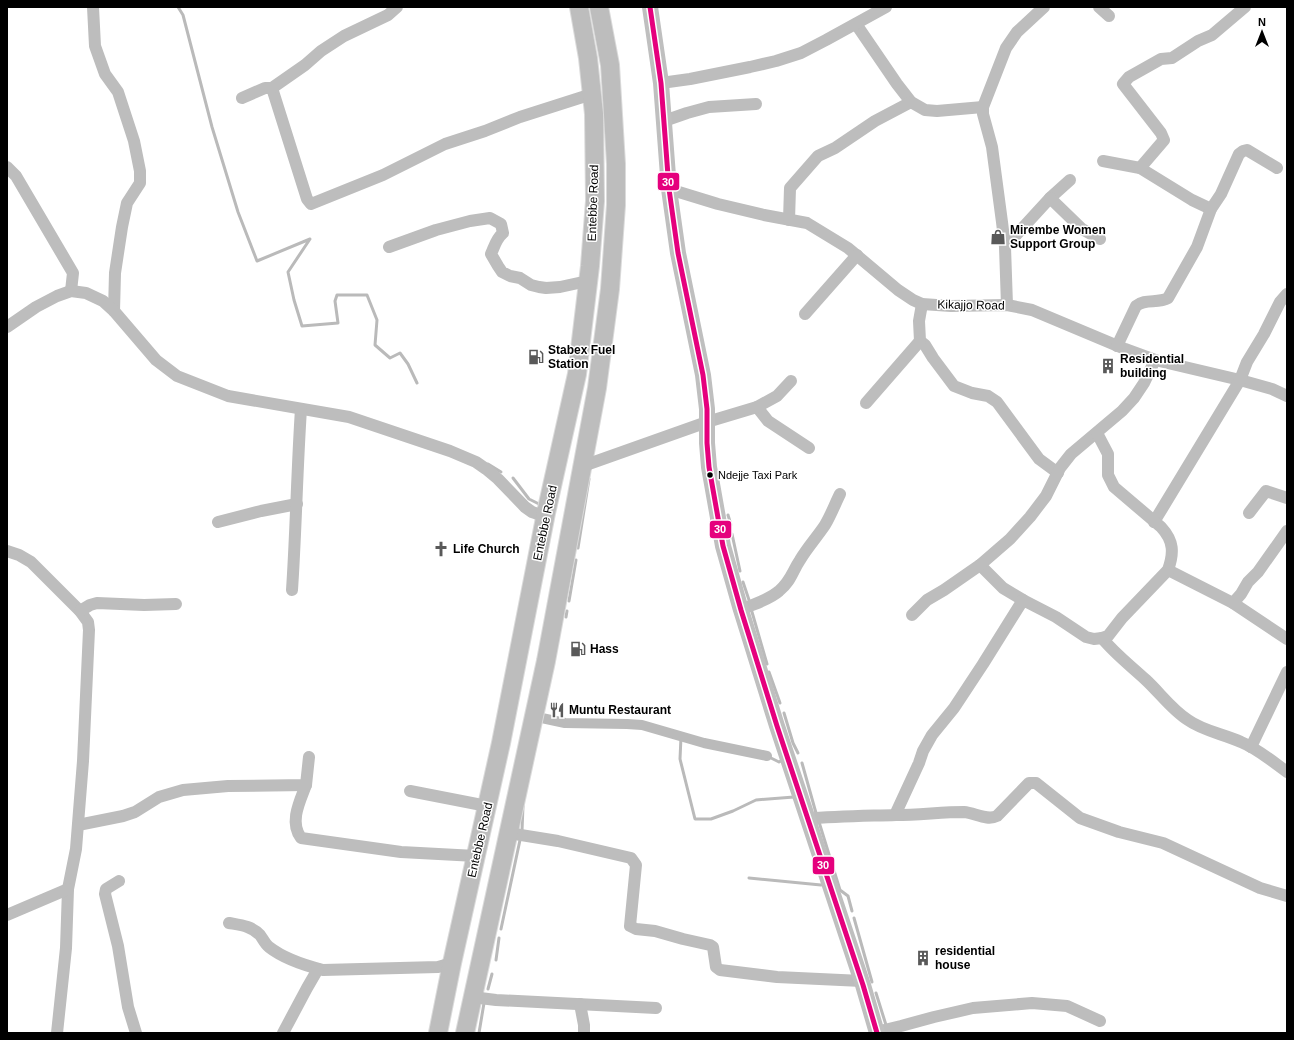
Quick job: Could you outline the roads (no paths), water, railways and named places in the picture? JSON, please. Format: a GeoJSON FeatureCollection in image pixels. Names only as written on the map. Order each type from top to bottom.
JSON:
{"type":"FeatureCollection","features":[{"type":"Feature","properties":{"kind":"main road","name":"Entebbe Road"},"geometry":{"type":"LineString","coordinates":[[439,1030],[452,963],[501,743],[546,513],[577,374],[595,201],[594,114],[588,58],[579,7]]}},
{"type":"Feature","properties":{"kind":"main road","name":"Entebbe Road"},"geometry":{"type":"LineString","coordinates":[[465,1033],[546,660],[598,388],[610,289],[616,205],[616,164],[610,65],[599,7]]}},
{"type":"Feature","properties":{"kind":"main road"},"geometry":{"type":"LineString","coordinates":[[439,1030],[457,1033]]}},
{"type":"Feature","properties":{"kind":"street"},"geometry":{"type":"LineString","coordinates":[[93,7],[95,46],[105,74],[118,92],[134,141],[140,171],[140,183],[127,204],[122,227],[115,273],[114,312]]}},
{"type":"Feature","properties":{"kind":"street"},"geometry":{"type":"LineString","coordinates":[[242,98],[265,88],[272,88],[305,66],[322,51],[344,36],[388,15],[397,7]]}},
{"type":"Feature","properties":{"kind":"street"},"geometry":{"type":"LineString","coordinates":[[650,7],[661,83],[669,189],[678,253],[703,375],[707,409],[709,468],[723,546],[741,610],[807,819],[862,981],[876,1032],[973,1008],[1032,1003],[1066,1006],[1100,1020]]}},
{"type":"Feature","properties":{"kind":"street"},"geometry":{"type":"LineString","coordinates":[[661,83],[697,78],[776,61],[801,53],[886,7]]}},
{"type":"Feature","properties":{"kind":"street"},"geometry":{"type":"LineString","coordinates":[[1007,305],[1005,247],[994,159],[983,114],[983,107],[1006,48],[1017,32],[1044,7]]}},
{"type":"Feature","properties":{"kind":"street"},"geometry":{"type":"LineString","coordinates":[[1098,7],[1109,16]]}},
{"type":"Feature","properties":{"kind":"street"},"geometry":{"type":"LineString","coordinates":[[1140,168],[1164,140],[1161,133],[1123,84],[1129,77],[1161,59],[1172,58],[1198,41],[1212,35],[1245,7]]}},
{"type":"Feature","properties":{"kind":"street"},"geometry":{"type":"LineString","coordinates":[[856,24],[911,102],[925,110],[937,111],[983,107]]}},
{"type":"Feature","properties":{"kind":"street"},"geometry":{"type":"LineString","coordinates":[[272,88],[306,199],[311,204],[383,175],[445,144],[485,132],[520,117],[592,94]]}},
{"type":"Feature","properties":{"kind":"street"},"geometry":{"type":"LineString","coordinates":[[789,220],[790,188],[818,156],[835,148],[875,121],[911,102]]}},
{"type":"Feature","properties":{"kind":"street"},"geometry":{"type":"LineString","coordinates":[[664,120],[709,108],[756,104]]}},
{"type":"Feature","properties":{"kind":"street"},"geometry":{"type":"LineString","coordinates":[[1117,346],[1136,306],[1140,302],[1163,301],[1168,298],[1196,247],[1211,209],[1221,194],[1239,154],[1247,150],[1277,168]]}},
{"type":"Feature","properties":{"kind":"street"},"geometry":{"type":"LineString","coordinates":[[1103,161],[1140,168],[1192,200],[1211,209]]}},
{"type":"Feature","properties":{"kind":"street"},"geometry":{"type":"LineString","coordinates":[[7,167],[16,176],[73,272],[71,291]]}},
{"type":"Feature","properties":{"kind":"street"},"geometry":{"type":"LineString","coordinates":[[1005,247],[1050,198],[1070,180]]}},
{"type":"Feature","properties":{"kind":"street","name":"Kikajjo Road"},"geometry":{"type":"LineString","coordinates":[[669,189],[718,204],[807,223],[848,248],[898,290],[922,304],[951,306],[1007,305],[1032,310],[1117,346],[1155,360],[1240,380],[1272,389],[1287,396]]}},
{"type":"Feature","properties":{"kind":"street"},"geometry":{"type":"LineString","coordinates":[[1050,198],[1082,229],[1100,239]]}},
{"type":"Feature","properties":{"kind":"street"},"geometry":{"type":"LineString","coordinates":[[389,247],[436,230],[470,220],[490,218],[501,224],[503,233],[497,238],[491,254],[502,272],[510,276],[520,278],[531,285],[546,288],[560,287],[583,282],[588,276]]}},
{"type":"Feature","properties":{"kind":"street"},"geometry":{"type":"LineString","coordinates":[[805,314],[857,255]]}},
{"type":"Feature","properties":{"kind":"street"},"geometry":{"type":"LineString","coordinates":[[7,327],[36,307],[57,296],[71,291],[86,294],[103,301],[156,360],[177,376],[228,396],[349,417],[450,451],[476,462],[498,479],[525,507],[532,512],[544,516],[546,513]]}},
{"type":"Feature","properties":{"kind":"street"},"geometry":{"type":"LineString","coordinates":[[1154,522],[1240,380],[1247,362],[1264,334],[1280,302],[1287,294]]}},
{"type":"Feature","properties":{"kind":"street"},"geometry":{"type":"LineString","coordinates":[[866,403],[920,341],[919,322],[922,304]]}},
{"type":"Feature","properties":{"kind":"street"},"geometry":{"type":"LineString","coordinates":[[920,341],[925,345],[954,386],[972,393],[988,396],[997,402],[1039,459],[1058,473]]}},
{"type":"Feature","properties":{"kind":"street"},"geometry":{"type":"LineString","coordinates":[[912,615],[927,600],[980,565],[1010,539],[1030,517],[1046,496],[1058,473],[1071,454],[1098,433],[1134,398],[1144,383],[1155,360]]}},
{"type":"Feature","properties":{"kind":"street"},"geometry":{"type":"LineString","coordinates":[[583,466],[707,422],[757,407],[777,396],[791,381]]}},
{"type":"Feature","properties":{"kind":"street"},"geometry":{"type":"LineString","coordinates":[[757,407],[768,421],[809,448]]}},
{"type":"Feature","properties":{"kind":"street"},"geometry":{"type":"LineString","coordinates":[[292,590],[301,409]]}},
{"type":"Feature","properties":{"kind":"street"},"geometry":{"type":"LineString","coordinates":[[980,565],[1003,588],[1056,617],[1086,636],[1094,639],[1108,636],[1122,618],[1168,570],[1171,563],[1172,544],[1168,535],[1114,487],[1108,475],[1108,454],[1098,433]]}},
{"type":"Feature","properties":{"kind":"street"},"geometry":{"type":"LineString","coordinates":[[1249,513],[1266,491],[1287,498]]}},
{"type":"Feature","properties":{"kind":"street"},"geometry":{"type":"LineString","coordinates":[[741,610],[768,598],[778,592],[785,585],[792,576],[799,561],[825,524],[840,494]]}},
{"type":"Feature","properties":{"kind":"street"},"geometry":{"type":"LineString","coordinates":[[218,522],[297,504]]}},
{"type":"Feature","properties":{"kind":"street"},"geometry":{"type":"LineString","coordinates":[[1234,603],[1248,582],[1283,546],[1287,531]]}},
{"type":"Feature","properties":{"kind":"street"},"geometry":{"type":"LineString","coordinates":[[7,551],[19,555],[30,562],[80,611],[88,622],[89,630],[83,761],[78,825],[76,849],[68,889],[66,948],[57,1033]]}},
{"type":"Feature","properties":{"kind":"street"},"geometry":{"type":"LineString","coordinates":[[1168,570],[1234,603],[1287,639]]}},
{"type":"Feature","properties":{"kind":"street"},"geometry":{"type":"LineString","coordinates":[[895,815],[923,751],[932,735],[954,708],[1023,600]]}},
{"type":"Feature","properties":{"kind":"street"},"geometry":{"type":"LineString","coordinates":[[80,611],[90,605],[98,603],[144,605],[176,604]]}},
{"type":"Feature","properties":{"kind":"street"},"geometry":{"type":"LineString","coordinates":[[1102,638],[1110,648],[1188,720],[1202,727],[1243,742],[1263,754],[1287,772]]}},
{"type":"Feature","properties":{"kind":"street"},"geometry":{"type":"LineString","coordinates":[[1251,747],[1287,672]]}},
{"type":"Feature","properties":{"kind":"street"},"geometry":{"type":"LineString","coordinates":[[309,757],[306,786],[296,814],[297,833],[300,838],[401,852],[476,856]]}},
{"type":"Feature","properties":{"kind":"street"},"geometry":{"type":"LineString","coordinates":[[807,819],[966,812],[994,818],[1029,783],[1036,783],[1080,818],[1119,832],[1163,843],[1260,888],[1287,896]]}},
{"type":"Feature","properties":{"kind":"street"},"geometry":{"type":"LineString","coordinates":[[78,825],[129,814],[159,797],[183,790],[228,786],[306,786]]}},
{"type":"Feature","properties":{"kind":"street"},"geometry":{"type":"LineString","coordinates":[[410,791],[487,806]]}},
{"type":"Feature","properties":{"kind":"street"},"geometry":{"type":"LineString","coordinates":[[508,833],[558,841],[631,858],[636,864],[630,926],[636,929],[654,930],[710,945],[713,947],[716,967],[720,970],[777,977],[862,981]]}},
{"type":"Feature","properties":{"kind":"street"},"geometry":{"type":"LineString","coordinates":[[118,881],[106,889],[105,894],[118,946],[128,1008],[136,1033]]}},
{"type":"Feature","properties":{"kind":"street"},"geometry":{"type":"LineString","coordinates":[[7,915],[68,889]]}},
{"type":"Feature","properties":{"kind":"street"},"geometry":{"type":"LineString","coordinates":[[229,923],[247,926],[259,934],[268,946],[275,951],[302,964],[318,969],[333,970],[438,967],[452,963]]}},
{"type":"Feature","properties":{"kind":"street"},"geometry":{"type":"LineString","coordinates":[[283,1033],[318,969]]}},
{"type":"Feature","properties":{"kind":"street"},"geometry":{"type":"LineString","coordinates":[[472,997],[656,1008]]}},
{"type":"Feature","properties":{"kind":"street"},"geometry":{"type":"LineString","coordinates":[[580,1004],[584,1033]]}},
{"type":"Feature","properties":{"kind":"waterway"},"geometry":{"type":"LineString","coordinates":[[178,7],[183,15],[212,127],[238,212],[257,261],[310,239],[288,272],[294,300],[302,326],[338,323],[335,301],[337,295],[367,295],[377,320],[375,345],[390,358],[400,353],[408,364],[417,383]]}},
{"type":"Feature","properties":{"kind":"waterway"},"geometry":{"type":"LineString","coordinates":[[488,464],[501,472]]}},
{"type":"Feature","properties":{"kind":"waterway"},"geometry":{"type":"LineString","coordinates":[[513,478],[529,499],[541,505]]}},
{"type":"Feature","properties":{"kind":"waterway"},"geometry":{"type":"LineString","coordinates":[[578,548],[589,479]]}},
{"type":"Feature","properties":{"kind":"waterway"},"geometry":{"type":"LineString","coordinates":[[728,515],[731,525]]}},
{"type":"Feature","properties":{"kind":"waterway"},"geometry":{"type":"LineString","coordinates":[[732,534],[740,571]]}},
{"type":"Feature","properties":{"kind":"waterway"},"geometry":{"type":"LineString","coordinates":[[569,601],[576,560]]}},
{"type":"Feature","properties":{"kind":"waterway"},"geometry":{"type":"LineString","coordinates":[[743,582],[749,600]]}},
{"type":"Feature","properties":{"kind":"waterway"},"geometry":{"type":"LineString","coordinates":[[566,617],[567,611]]}},
{"type":"Feature","properties":{"kind":"waterway"},"geometry":{"type":"LineString","coordinates":[[752,612],[767,664]]}},
{"type":"Feature","properties":{"kind":"waterway"},"geometry":{"type":"LineString","coordinates":[[769,672],[780,703]]}},
{"type":"Feature","properties":{"kind":"waterway"},"geometry":{"type":"LineString","coordinates":[[784,713],[793,743],[798,753]]}},
{"type":"Feature","properties":{"kind":"waterway"},"geometry":{"type":"LineString","coordinates":[[537,717],[565,723],[642,725],[704,743],[767,756]]}},
{"type":"Feature","properties":{"kind":"waterway"},"geometry":{"type":"LineString","coordinates":[[681,737],[680,759],[695,819],[711,819],[756,800],[794,797]]}},
{"type":"Feature","properties":{"kind":"waterway"},"geometry":{"type":"LineString","coordinates":[[767,756],[779,762],[784,759]]}},
{"type":"Feature","properties":{"kind":"waterway"},"geometry":{"type":"LineString","coordinates":[[802,763],[816,813]]}},
{"type":"Feature","properties":{"kind":"waterway"},"geometry":{"type":"LineString","coordinates":[[522,831],[523,806]]}},
{"type":"Feature","properties":{"kind":"waterway"},"geometry":{"type":"LineString","coordinates":[[819,822],[840,890],[848,896],[852,911]]}},
{"type":"Feature","properties":{"kind":"waterway"},"geometry":{"type":"LineString","coordinates":[[501,929],[520,840]]}},
{"type":"Feature","properties":{"kind":"waterway"},"geometry":{"type":"LineString","coordinates":[[749,878],[821,885]]}},
{"type":"Feature","properties":{"kind":"waterway"},"geometry":{"type":"LineString","coordinates":[[854,918],[872,982]]}},
{"type":"Feature","properties":{"kind":"waterway"},"geometry":{"type":"LineString","coordinates":[[496,960],[499,938]]}},
{"type":"Feature","properties":{"kind":"waterway"},"geometry":{"type":"LineString","coordinates":[[488,989],[492,974]]}},
{"type":"Feature","properties":{"kind":"waterway"},"geometry":{"type":"LineString","coordinates":[[876,993],[886,1025]]}},
{"type":"Feature","properties":{"kind":"waterway"},"geometry":{"type":"LineString","coordinates":[[479,1033],[484,1003]]}},
{"type":"Feature","properties":{"kind":"place","name":"Mirembe Women Support Group"},"geometry":{"type":"Point","coordinates":[998,237]}},
{"type":"Feature","properties":{"kind":"place","name":"Stabex Fuel Station"},"geometry":{"type":"Point","coordinates":[536,357]}},
{"type":"Feature","properties":{"kind":"place","name":"Residential building"},"geometry":{"type":"Point","coordinates":[1108,366]}},
{"type":"Feature","properties":{"kind":"place","name":"Ndejje Taxi Park"},"geometry":{"type":"Point","coordinates":[710,475]}},
{"type":"Feature","properties":{"kind":"place","name":"Life Church"},"geometry":{"type":"Point","coordinates":[441,549]}},
{"type":"Feature","properties":{"kind":"place","name":"Hass"},"geometry":{"type":"Point","coordinates":[578,649]}},
{"type":"Feature","properties":{"kind":"place","name":"Muntu Restaurant"},"geometry":{"type":"Point","coordinates":[557,710]}},
{"type":"Feature","properties":{"kind":"place","name":"residential house"},"geometry":{"type":"Point","coordinates":[923,958]}}]}
